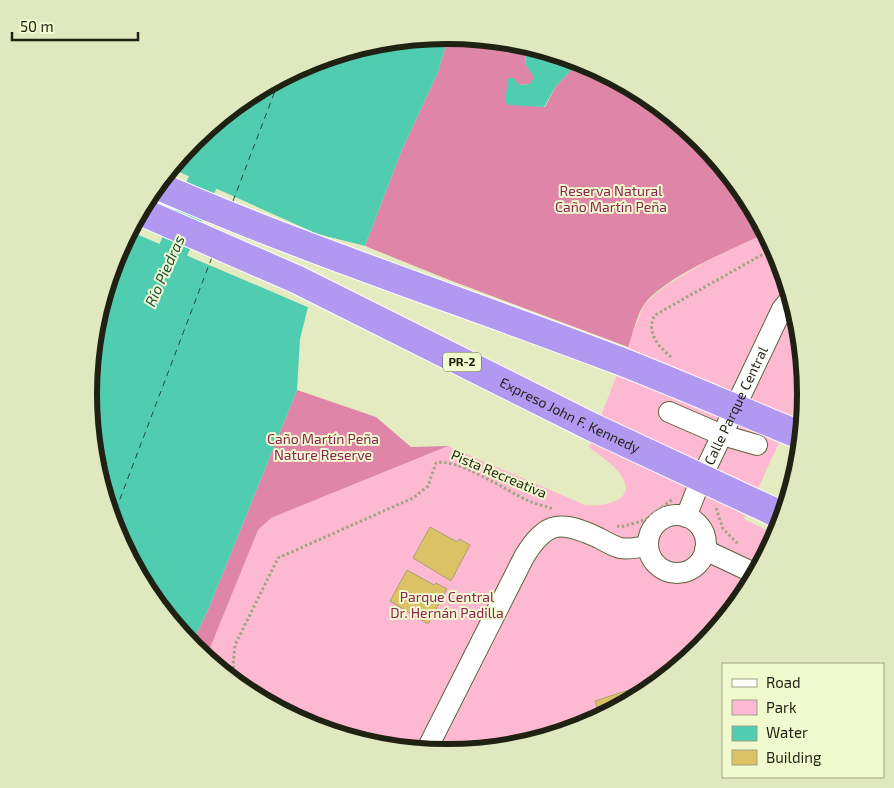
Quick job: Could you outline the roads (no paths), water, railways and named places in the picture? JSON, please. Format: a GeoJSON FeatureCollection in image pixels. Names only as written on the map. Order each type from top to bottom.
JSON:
{"type":"FeatureCollection","features":[{"type":"Feature","properties":{"kind":"highway"},"geometry":{"type":"LineString","coordinates":[[164,188],[313,249],[621,362],[795,433]]}},
{"type":"Feature","properties":{"kind":"highway","name":"Expreso John F. Kennedy"},"geometry":{"type":"LineString","coordinates":[[147,214],[298,280],[592,427],[777,513]]}},
{"type":"Feature","properties":{"kind":"lane","name":"Calle Parque Central"},"geometry":{"type":"LineString","coordinates":[[686,517],[722,435],[786,305]]}},
{"type":"Feature","properties":{"kind":"lane"},"geometry":{"type":"LineString","coordinates":[[669,412],[722,435],[757,445]]}},
{"type":"Feature","properties":{"kind":"lane"},"geometry":{"type":"LineString","coordinates":[[672,516],[686,517],[700,528],[706,543],[705,550],[692,569],[680,573],[668,572],[654,562],[648,546],[649,537],[657,522],[672,516]]}},
{"type":"Feature","properties":{"kind":"lane"},"geometry":{"type":"LineString","coordinates":[[430,744],[524,557],[538,537],[555,528],[573,526],[618,548],[629,549],[648,546]]}},
{"type":"Feature","properties":{"kind":"lane"},"geometry":{"type":"LineString","coordinates":[[705,550],[749,571]]}},
{"type":"Feature","properties":{"kind":"water"},"geometry":{"type":"Polygon","coordinates":[[[424,44],[446,44],[438,72],[401,152],[365,246],[317,234],[177,171],[199,146],[234,116],[272,91],[313,70],[334,62],[379,50],[424,44]]]}},
{"type":"Feature","properties":{"kind":"water"},"geometry":{"type":"Polygon","coordinates":[[[525,53],[574,67],[556,86],[544,107],[508,105],[505,101],[508,78],[514,78],[519,85],[530,84],[534,77],[526,65],[525,53]]]}},
{"type":"Feature","properties":{"kind":"water"},"geometry":{"type":"Polygon","coordinates":[[[136,234],[308,307],[300,339],[297,390],[208,610],[195,637],[156,589],[123,528],[115,507],[103,462],[97,417],[97,371],[103,326],[115,281],[136,234]]]}},
{"type":"Feature","properties":{"kind":"waterway","name":"Río Piedras"},"geometry":{"type":"LineString","coordinates":[[157,287],[230,119]]}},
{"type":"Feature","properties":{"kind":"park label","name":"Reserva Natural Caño Martín Peña"},"geometry":{"type":"Point","coordinates":[611,200]}},
{"type":"Feature","properties":{"kind":"park label","name":"Caño Martín Peña Nature Reserve"},"geometry":{"type":"Point","coordinates":[323,448]}},
{"type":"Feature","properties":{"kind":"park label","name":"Parque Central Dr. Hernán Padilla"},"geometry":{"type":"Point","coordinates":[447,606]}}]}
